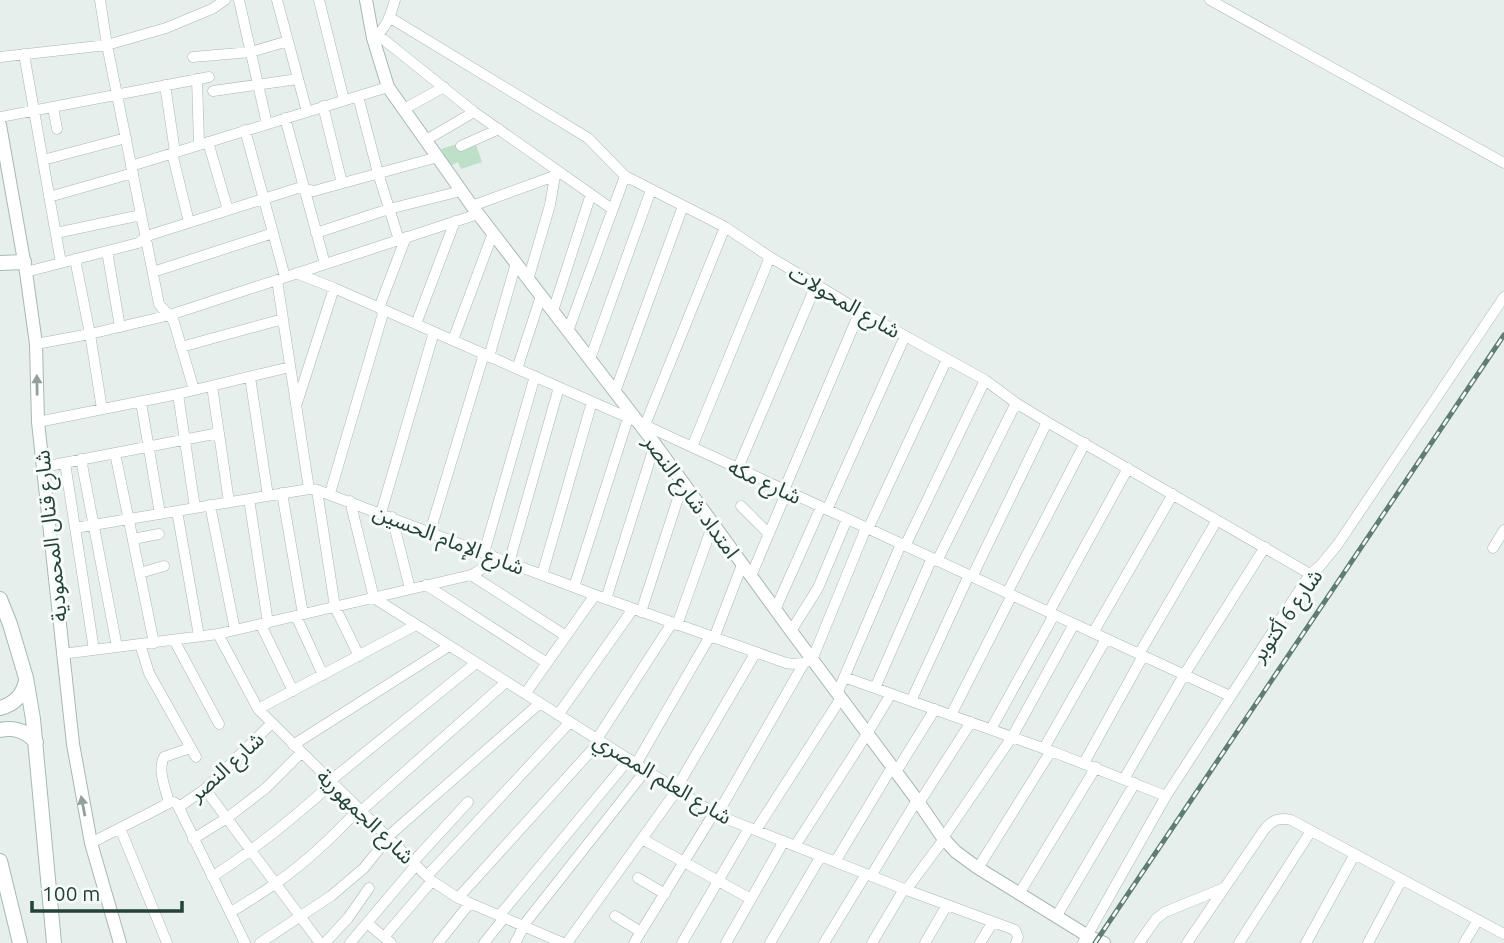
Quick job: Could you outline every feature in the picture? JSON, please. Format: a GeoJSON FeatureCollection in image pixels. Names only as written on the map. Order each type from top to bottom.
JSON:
{"type":"FeatureCollection","features":[{"type":"Feature","properties":{"kind":"main road"},"geometry":{"type":"LineString","coordinates":[[0,263],[25,267]]}},
{"type":"Feature","properties":{"kind":"main road"},"geometry":{"type":"LineString","coordinates":[[0,598],[26,678],[36,742],[54,943]]}},
{"type":"Feature","properties":{"kind":"main road"},"geometry":{"type":"LineString","coordinates":[[0,708],[11,704],[20,696],[26,678]]}},
{"type":"Feature","properties":{"kind":"main road"},"geometry":{"type":"LineString","coordinates":[[0,730],[21,731],[36,742]]}},
{"type":"Feature","properties":{"kind":"main road"},"geometry":{"type":"LineString","coordinates":[[0,861],[20,943]]}},
{"type":"Feature","properties":{"kind":"street"},"geometry":{"type":"LineString","coordinates":[[100,0],[159,304],[174,322],[194,390]]}},
{"type":"Feature","properties":{"kind":"street"},"geometry":{"type":"LineString","coordinates":[[0,57],[107,44],[166,28],[225,0]]}},
{"type":"Feature","properties":{"kind":"street"},"geometry":{"type":"LineString","coordinates":[[239,0],[267,124]]}},
{"type":"Feature","properties":{"kind":"street"},"geometry":{"type":"LineString","coordinates":[[277,0],[306,111]]}},
{"type":"Feature","properties":{"kind":"street"},"geometry":{"type":"LineString","coordinates":[[318,0],[344,100]]}},
{"type":"Feature","properties":{"kind":"street","name":"امتداد شارع النصر"},"geometry":{"type":"LineString","coordinates":[[366,0],[388,86],[475,210],[655,444],[791,631],[808,662],[839,696],[956,852],[1056,916],[1085,939]]}},
{"type":"Feature","properties":{"kind":"street"},"geometry":{"type":"LineString","coordinates":[[394,0],[389,18],[376,37],[558,174],[612,209]]}},
{"type":"Feature","properties":{"kind":"street"},"geometry":{"type":"LineString","coordinates":[[1210,0],[1504,163]]}},
{"type":"Feature","properties":{"kind":"street","name":"شارع المحولات"},"geometry":{"type":"LineString","coordinates":[[389,18],[588,138],[625,176],[725,227],[816,285],[985,380],[1047,422],[1310,574]]}},
{"type":"Feature","properties":{"kind":"street"},"geometry":{"type":"LineString","coordinates":[[193,57],[251,52],[288,41]]}},
{"type":"Feature","properties":{"kind":"street"},"geometry":{"type":"LineString","coordinates":[[24,54],[61,263]]}},
{"type":"Feature","properties":{"kind":"street"},"geometry":{"type":"LineString","coordinates":[[0,117],[209,76]]}},
{"type":"Feature","properties":{"kind":"street"},"geometry":{"type":"LineString","coordinates":[[197,79],[203,143],[228,210]]}},
{"type":"Feature","properties":{"kind":"street"},"geometry":{"type":"LineString","coordinates":[[213,91],[298,79]]}},
{"type":"Feature","properties":{"kind":"street"},"geometry":{"type":"LineString","coordinates":[[165,85],[174,152],[189,222]]}},
{"type":"Feature","properties":{"kind":"street"},"geometry":{"type":"LineString","coordinates":[[49,197],[174,152],[388,86]]}},
{"type":"Feature","properties":{"kind":"street"},"geometry":{"type":"LineString","coordinates":[[404,109],[444,87]]}},
{"type":"Feature","properties":{"kind":"street"},"geometry":{"type":"LineString","coordinates":[[330,494],[403,238],[389,209],[358,96]]}},
{"type":"Feature","properties":{"kind":"street"},"geometry":{"type":"LineString","coordinates":[[323,106],[342,183]]}},
{"type":"Feature","properties":{"kind":"street"},"geometry":{"type":"LineString","coordinates":[[53,107],[57,129]]}},
{"type":"Feature","properties":{"kind":"street"},"geometry":{"type":"LineString","coordinates":[[426,140],[474,112]]}},
{"type":"Feature","properties":{"kind":"street"},"geometry":{"type":"LineString","coordinates":[[285,118],[325,264]]}},
{"type":"Feature","properties":{"kind":"street","name":"شارع قنال المحمودية"},"geometry":{"type":"LineString","coordinates":[[0,125],[36,344],[38,422],[73,744],[90,843],[120,943]]}},
{"type":"Feature","properties":{"kind":"street"},"geometry":{"type":"LineString","coordinates":[[461,146],[499,129]]}},
{"type":"Feature","properties":{"kind":"street"},"geometry":{"type":"LineString","coordinates":[[245,130],[273,233],[296,407],[335,607],[359,656]]}},
{"type":"Feature","properties":{"kind":"street"},"geometry":{"type":"LineString","coordinates":[[43,160],[126,138]]}},
{"type":"Feature","properties":{"kind":"street"},"geometry":{"type":"LineString","coordinates":[[25,267],[61,263],[138,243],[146,237],[189,222],[298,188],[314,191],[438,157]]}},
{"type":"Feature","properties":{"kind":"street"},"geometry":{"type":"LineString","coordinates":[[36,344],[170,314],[325,264],[456,221],[558,174]]}},
{"type":"Feature","properties":{"kind":"street"},"geometry":{"type":"LineString","coordinates":[[528,279],[558,174]]}},
{"type":"Feature","properties":{"kind":"street"},"geometry":{"type":"LineString","coordinates":[[568,331],[625,176]]}},
{"type":"Feature","properties":{"kind":"street"},"geometry":{"type":"LineString","coordinates":[[590,359],[651,190]]}},
{"type":"Feature","properties":{"kind":"street"},"geometry":{"type":"LineString","coordinates":[[316,233],[389,209],[461,191]]}},
{"type":"Feature","properties":{"kind":"street"},"geometry":{"type":"LineString","coordinates":[[553,311],[590,194]]}},
{"type":"Feature","properties":{"kind":"street"},"geometry":{"type":"LineString","coordinates":[[615,392],[683,206]]}},
{"type":"Feature","properties":{"kind":"street"},"geometry":{"type":"LineString","coordinates":[[56,233],[141,215]]}},
{"type":"Feature","properties":{"kind":"street"},"geometry":{"type":"LineString","coordinates":[[416,324],[456,221]]}},
{"type":"Feature","properties":{"kind":"street"},"geometry":{"type":"LineString","coordinates":[[574,587],[637,422],[725,227]]}},
{"type":"Feature","properties":{"kind":"street"},"geometry":{"type":"LineString","coordinates":[[153,272],[273,233]]}},
{"type":"Feature","properties":{"kind":"street"},"geometry":{"type":"LineString","coordinates":[[453,340],[493,233]]}},
{"type":"Feature","properties":{"kind":"street"},"geometry":{"type":"LineString","coordinates":[[107,251],[120,327]]}},
{"type":"Feature","properties":{"kind":"street"},"geometry":{"type":"LineString","coordinates":[[692,447],[770,257]]}},
{"type":"Feature","properties":{"kind":"street"},"geometry":{"type":"LineString","coordinates":[[75,259],[102,410]]}},
{"type":"Feature","properties":{"kind":"street"},"geometry":{"type":"LineString","coordinates":[[430,532],[516,264]]}},
{"type":"Feature","properties":{"kind":"street","name":"شارع مكه"},"geometry":{"type":"LineString","coordinates":[[296,273],[637,422],[1230,696]]}},
{"type":"Feature","properties":{"kind":"street"},"geometry":{"type":"LineString","coordinates":[[737,468],[816,285]]}},
{"type":"Feature","properties":{"kind":"street"},"geometry":{"type":"LineString","coordinates":[[296,407],[334,288]]}},
{"type":"Feature","properties":{"kind":"street"},"geometry":{"type":"LineString","coordinates":[[517,369],[541,296]]}},
{"type":"Feature","properties":{"kind":"street","name":"شارع 6 أكتوبر"},"geometry":{"type":"LineString","coordinates":[[1085,939],[1166,796],[1230,696],[1310,574],[1334,550],[1504,297]]}},
{"type":"Feature","properties":{"kind":"street"},"geometry":{"type":"LineString","coordinates":[[751,576],[860,311]]}},
{"type":"Feature","properties":{"kind":"street"},"geometry":{"type":"LineString","coordinates":[[181,347],[283,319]]}},
{"type":"Feature","properties":{"kind":"street"},"geometry":{"type":"LineString","coordinates":[[381,513],[434,332]]}},
{"type":"Feature","properties":{"kind":"street"},"geometry":{"type":"LineString","coordinates":[[775,610],[905,337]]}},
{"type":"Feature","properties":{"kind":"street"},"geometry":{"type":"LineString","coordinates":[[634,943],[808,662],[867,528],[947,359]]}},
{"type":"Feature","properties":{"kind":"street"},"geometry":{"type":"LineString","coordinates":[[38,422],[178,394],[290,367]]}},
{"type":"Feature","properties":{"kind":"street"},"geometry":{"type":"LineString","coordinates":[[62,654],[218,634],[471,575],[482,570],[488,564],[535,376]]}},
{"type":"Feature","properties":{"kind":"street"},"geometry":{"type":"LineString","coordinates":[[250,377],[268,495]]}},
{"type":"Feature","properties":{"kind":"street"},"geometry":{"type":"LineString","coordinates":[[682,943],[718,881],[839,696],[844,677],[903,545],[985,380]]}},
{"type":"Feature","properties":{"kind":"street"},"geometry":{"type":"LineString","coordinates":[[212,386],[229,502]]}},
{"type":"Feature","properties":{"kind":"street"},"geometry":{"type":"LineString","coordinates":[[509,563],[559,387]]}},
{"type":"Feature","properties":{"kind":"street"},"geometry":{"type":"LineString","coordinates":[[178,394],[195,508]]}},
{"type":"Feature","properties":{"kind":"street"},"geometry":{"type":"LineString","coordinates":[[141,402],[160,514]]}},
{"type":"Feature","properties":{"kind":"street"},"geometry":{"type":"LineString","coordinates":[[542,575],[592,402]]}},
{"type":"Feature","properties":{"kind":"street"},"geometry":{"type":"LineString","coordinates":[[875,688],[935,559],[1016,403]]}},
{"type":"Feature","properties":{"kind":"street"},"geometry":{"type":"LineString","coordinates":[[911,701],[1047,422]]}},
{"type":"Feature","properties":{"kind":"street"},"geometry":{"type":"LineString","coordinates":[[43,467],[219,433]]}},
{"type":"Feature","properties":{"kind":"street"},"geometry":{"type":"LineString","coordinates":[[951,715],[1084,443]]}},
{"type":"Feature","properties":{"kind":"street"},"geometry":{"type":"LineString","coordinates":[[606,599],[655,444]]}},
{"type":"Feature","properties":{"kind":"street"},"geometry":{"type":"LineString","coordinates":[[115,453],[154,643]]}},
{"type":"Feature","properties":{"kind":"street"},"geometry":{"type":"LineString","coordinates":[[81,459],[117,647]]}},
{"type":"Feature","properties":{"kind":"street"},"geometry":{"type":"LineString","coordinates":[[65,463],[94,650]]}},
{"type":"Feature","properties":{"kind":"street"},"geometry":{"type":"LineString","coordinates":[[991,729],[1128,468]]}},
{"type":"Feature","properties":{"kind":"street"},"geometry":{"type":"LineString","coordinates":[[558,715],[637,610],[683,483]]}},
{"type":"Feature","properties":{"kind":"street","name":"شارع الإمام الحسين"},"geometry":{"type":"LineString","coordinates":[[75,528],[313,489],[674,624],[786,663],[795,665],[808,662]]}},
{"type":"Feature","properties":{"kind":"street"},"geometry":{"type":"LineString","coordinates":[[282,493],[300,615],[323,675]]}},
{"type":"Feature","properties":{"kind":"street"},"geometry":{"type":"LineString","coordinates":[[1093,633],[1173,494]]}},
{"type":"Feature","properties":{"kind":"street"},"geometry":{"type":"LineString","coordinates":[[249,499],[265,624],[293,691]]}},
{"type":"Feature","properties":{"kind":"street"},"geometry":{"type":"LineString","coordinates":[[350,501],[374,598]]}},
{"type":"Feature","properties":{"kind":"street"},"geometry":{"type":"LineString","coordinates":[[210,505],[235,630]]}},
{"type":"Feature","properties":{"kind":"street"},"geometry":{"type":"LineString","coordinates":[[741,506],[769,534]]}},
{"type":"Feature","properties":{"kind":"street"},"geometry":{"type":"LineString","coordinates":[[177,511],[200,636]]}},
{"type":"Feature","properties":{"kind":"street"},"geometry":{"type":"LineString","coordinates":[[392,517],[410,589]]}},
{"type":"Feature","properties":{"kind":"street"},"geometry":{"type":"LineString","coordinates":[[791,631],[818,588],[847,519]]}},
{"type":"Feature","properties":{"kind":"street"},"geometry":{"type":"LineString","coordinates":[[1084,763],[1217,520]]}},
{"type":"Feature","properties":{"kind":"street"},"geometry":{"type":"LineString","coordinates":[[458,898],[598,740],[674,624],[713,524]]}},
{"type":"Feature","properties":{"kind":"street"},"geometry":{"type":"LineString","coordinates":[[1493,548],[1504,530]]}},
{"type":"Feature","properties":{"kind":"street"},"geometry":{"type":"LineString","coordinates":[[133,540],[159,534]]}},
{"type":"Feature","properties":{"kind":"street"},"geometry":{"type":"LineString","coordinates":[[1124,779],[1184,675],[1265,547]]}},
{"type":"Feature","properties":{"kind":"street"},"geometry":{"type":"LineString","coordinates":[[484,943],[502,917],[632,762],[712,637],[742,565]]}},
{"type":"Feature","properties":{"kind":"street"},"geometry":{"type":"LineString","coordinates":[[140,573],[164,566]]}},
{"type":"Feature","properties":{"kind":"street"},"geometry":{"type":"LineString","coordinates":[[471,575],[566,635]]}},
{"type":"Feature","properties":{"kind":"street"},"geometry":{"type":"LineString","coordinates":[[426,585],[547,663]]}},
{"type":"Feature","properties":{"kind":"street"},"geometry":{"type":"LineString","coordinates":[[525,694],[595,595]]}},
{"type":"Feature","properties":{"kind":"street","name":"شارع العلم المصري"},"geometry":{"type":"LineString","coordinates":[[374,598],[715,814],[1015,930],[1018,937],[1016,943]]}},
{"type":"Feature","properties":{"kind":"street"},"geometry":{"type":"LineString","coordinates":[[872,943],[905,889],[944,838],[1012,737],[1074,624]]}},
{"type":"Feature","properties":{"kind":"street"},"geometry":{"type":"LineString","coordinates":[[258,709],[416,625]]}},
{"type":"Feature","properties":{"kind":"street","name":"شارع الجمهورية"},"geometry":{"type":"LineString","coordinates":[[218,634],[258,709],[271,724],[430,878],[458,898],[560,942]]}},
{"type":"Feature","properties":{"kind":"street"},"geometry":{"type":"LineString","coordinates":[[978,868],[1048,749],[1106,639]]}},
{"type":"Feature","properties":{"kind":"street"},"geometry":{"type":"LineString","coordinates":[[174,640],[219,724]]}},
{"type":"Feature","properties":{"kind":"street"},"geometry":{"type":"LineString","coordinates":[[140,644],[149,673],[196,757]]}},
{"type":"Feature","properties":{"kind":"street"},"geometry":{"type":"LineString","coordinates":[[194,839],[266,788],[297,749],[449,646]]}},
{"type":"Feature","properties":{"kind":"street"},"geometry":{"type":"LineString","coordinates":[[560,942],[642,839],[676,789],[756,652]]}},
{"type":"Feature","properties":{"kind":"street"},"geometry":{"type":"LineString","coordinates":[[212,877],[279,830],[331,782],[476,663]]}},
{"type":"Feature","properties":{"kind":"street"},"geometry":{"type":"LineString","coordinates":[[844,677],[1048,749],[1166,796]]}},
{"type":"Feature","properties":{"kind":"street"},"geometry":{"type":"LineString","coordinates":[[230,913],[276,884],[324,844],[506,682]]}},
{"type":"Feature","properties":{"kind":"street"},"geometry":{"type":"LineString","coordinates":[[795,846],[891,694]]}},
{"type":"Feature","properties":{"kind":"street"},"geometry":{"type":"LineString","coordinates":[[260,943],[331,896],[364,868],[389,838],[540,703]]}},
{"type":"Feature","properties":{"kind":"street"},"geometry":{"type":"LineString","coordinates":[[835,862],[935,709]]}},
{"type":"Feature","properties":{"kind":"street"},"geometry":{"type":"LineString","coordinates":[[367,923],[388,940],[430,878],[569,722]]}},
{"type":"Feature","properties":{"kind":"street"},"geometry":{"type":"LineString","coordinates":[[824,943],[971,722]]}},
{"type":"Feature","properties":{"kind":"street","name":"شارع النصر"},"geometry":{"type":"LineString","coordinates":[[90,843],[205,789],[271,724]]}},
{"type":"Feature","properties":{"kind":"street"},"geometry":{"type":"LineString","coordinates":[[190,747],[164,757],[161,769],[174,805],[194,839],[245,943]]}},
{"type":"Feature","properties":{"kind":"street"},"geometry":{"type":"LineString","coordinates":[[1019,894],[1096,767]]}},
{"type":"Feature","properties":{"kind":"street"},"geometry":{"type":"LineString","coordinates":[[515,943],[524,926],[646,770]]}},
{"type":"Feature","properties":{"kind":"street"},"geometry":{"type":"LineString","coordinates":[[1056,916],[1135,783]]}},
{"type":"Feature","properties":{"kind":"street"},"geometry":{"type":"LineString","coordinates":[[205,789],[323,943],[348,918],[369,888]]}},
{"type":"Feature","properties":{"kind":"street"},"geometry":{"type":"LineString","coordinates":[[350,943],[468,802]]}},
{"type":"Feature","properties":{"kind":"street"},"geometry":{"type":"LineString","coordinates":[[1187,943],[1269,823],[1284,818],[1504,934]]}},
{"type":"Feature","properties":{"kind":"street"},"geometry":{"type":"LineString","coordinates":[[120,828],[167,943]]}},
{"type":"Feature","properties":{"kind":"street"},"geometry":{"type":"LineString","coordinates":[[1239,943],[1311,831]]}},
{"type":"Feature","properties":{"kind":"street"},"geometry":{"type":"LineString","coordinates":[[642,839],[751,899]]}},
{"type":"Feature","properties":{"kind":"street"},"geometry":{"type":"LineString","coordinates":[[726,943],[784,841]]}},
{"type":"Feature","properties":{"kind":"street"},"geometry":{"type":"LineString","coordinates":[[1306,943],[1354,854]]}},
{"type":"Feature","properties":{"kind":"street"},"geometry":{"type":"LineString","coordinates":[[770,943],[821,856]]}},
{"type":"Feature","properties":{"kind":"street"},"geometry":{"type":"LineString","coordinates":[[638,878],[665,894]]}},
{"type":"Feature","properties":{"kind":"street"},"geometry":{"type":"LineString","coordinates":[[1368,943],[1402,879]]}},
{"type":"Feature","properties":{"kind":"street"},"geometry":{"type":"LineString","coordinates":[[1139,943],[1156,919],[1165,912],[1224,888]]}},
{"type":"Feature","properties":{"kind":"street"},"geometry":{"type":"LineString","coordinates":[[438,943],[470,903]]}},
{"type":"Feature","properties":{"kind":"street"},"geometry":{"type":"LineString","coordinates":[[925,943],[947,905]]}},
{"type":"Feature","properties":{"kind":"street"},"geometry":{"type":"LineString","coordinates":[[615,916],[641,932]]}},
{"type":"Feature","properties":{"kind":"street"},"geometry":{"type":"LineString","coordinates":[[1464,943],[1478,920]]}},
{"type":"Feature","properties":{"kind":"street"},"geometry":{"type":"LineString","coordinates":[[980,943],[993,922]]}},
{"type":"Feature","properties":{"kind":"street"},"geometry":{"type":"LineString","coordinates":[[1085,939],[1104,943]]}},
{"type":"Feature","properties":{"kind":"green space"},"geometry":{"type":"Polygon","coordinates":[[[474,139],[482,162],[461,169],[458,162],[450,166],[441,149],[474,139]]]}},
{"type":"Feature","properties":{"kind":"railway"},"geometry":{"type":"LineString","coordinates":[[1095,943],[1504,335]]}}]}
